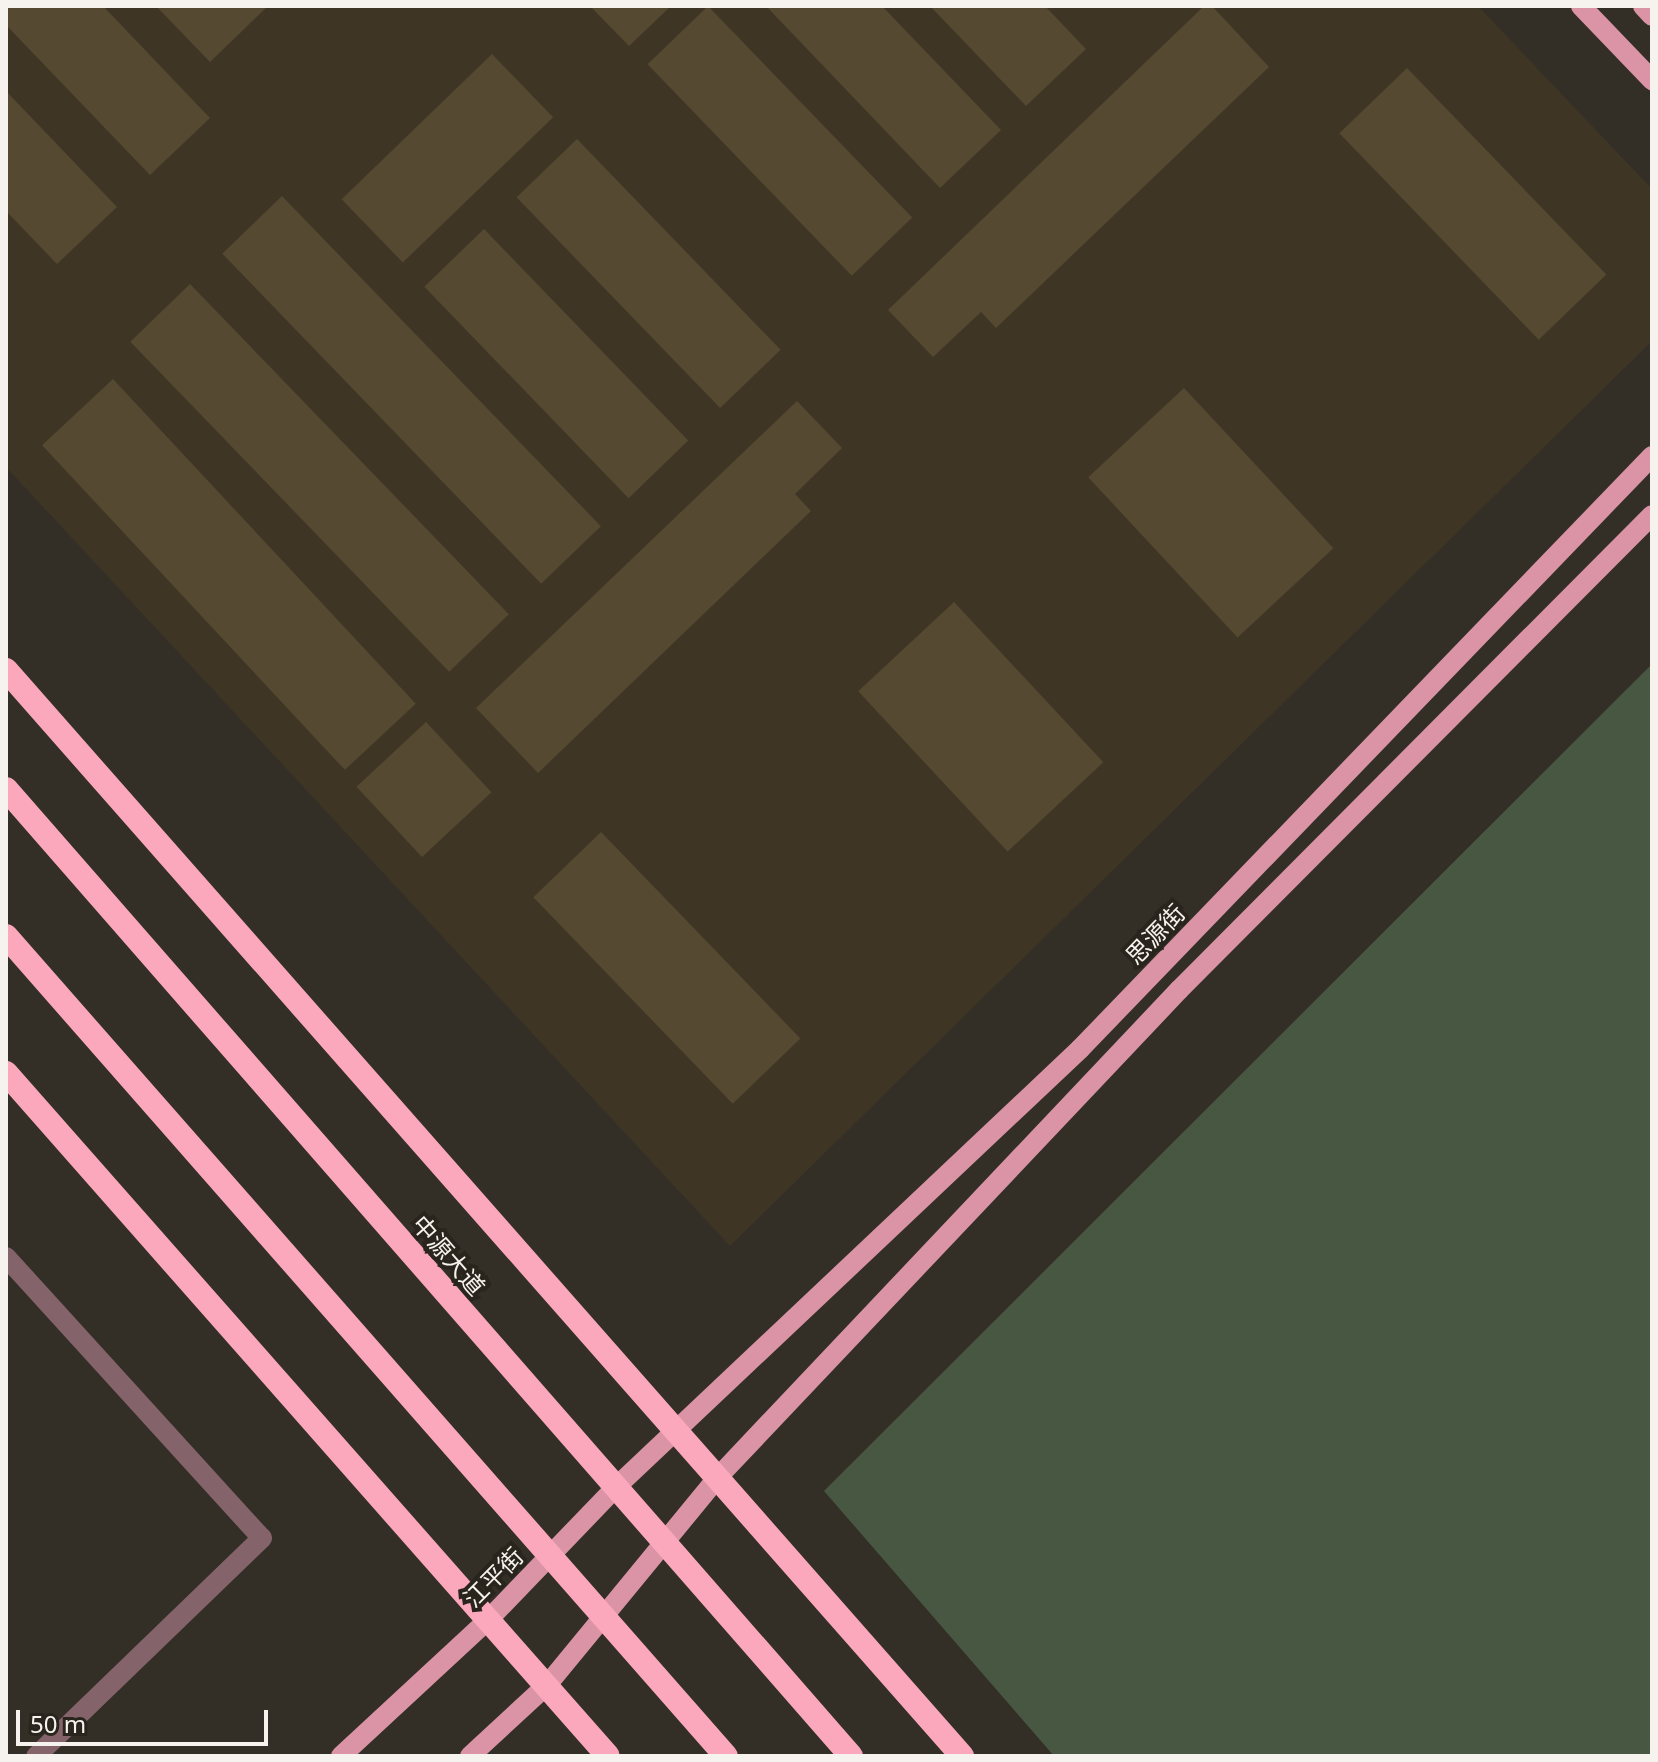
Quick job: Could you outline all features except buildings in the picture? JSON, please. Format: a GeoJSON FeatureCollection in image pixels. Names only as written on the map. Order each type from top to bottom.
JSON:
{"type":"FeatureCollection","features":[{"type":"Feature","properties":{"kind":"highway"},"geometry":{"type":"LineString","coordinates":[[6,670],[678,1429],[962,1756]]}},
{"type":"Feature","properties":{"kind":"highway","name":"中源大道"},"geometry":{"type":"LineString","coordinates":[[6,789],[851,1756]]}},
{"type":"Feature","properties":{"kind":"highway"},"geometry":{"type":"LineString","coordinates":[[6,936],[726,1756]]}},
{"type":"Feature","properties":{"kind":"highway"},"geometry":{"type":"LineString","coordinates":[[6,1073],[548,1684],[608,1756]]}},
{"type":"Feature","properties":{"kind":"main road"},"geometry":{"type":"LineString","coordinates":[[1581,6],[1652,80]]}},
{"type":"Feature","properties":{"kind":"main road"},"geometry":{"type":"LineString","coordinates":[[1643,6],[1652,16]]}},
{"type":"Feature","properties":{"kind":"main road","name":"思源街"},"geometry":{"type":"LineString","coordinates":[[678,1429],[1080,1049],[1652,456]]}},
{"type":"Feature","properties":{"kind":"main road"},"geometry":{"type":"LineString","coordinates":[[470,1756],[548,1684],[661,1540],[718,1477],[1179,990],[1652,515]]}},
{"type":"Feature","properties":{"kind":"main road","name":"江平街"},"geometry":{"type":"LineString","coordinates":[[341,1756],[489,1619],[615,1488],[678,1429]]}},
{"type":"Feature","properties":{"kind":"street"},"geometry":{"type":"LineString","coordinates":[[6,1257],[262,1538],[36,1756]]}},
{"type":"Feature","properties":{"kind":"shaded area"},"geometry":{"type":"Polygon","coordinates":[[[6,6],[1478,6],[1652,189],[1652,341],[730,1246],[6,467],[6,6]]]}},
{"type":"Feature","properties":{"kind":"green space"},"geometry":{"type":"Polygon","coordinates":[[[1652,664],[1652,1756],[1054,1756],[824,1491],[1652,664]]]}}]}
